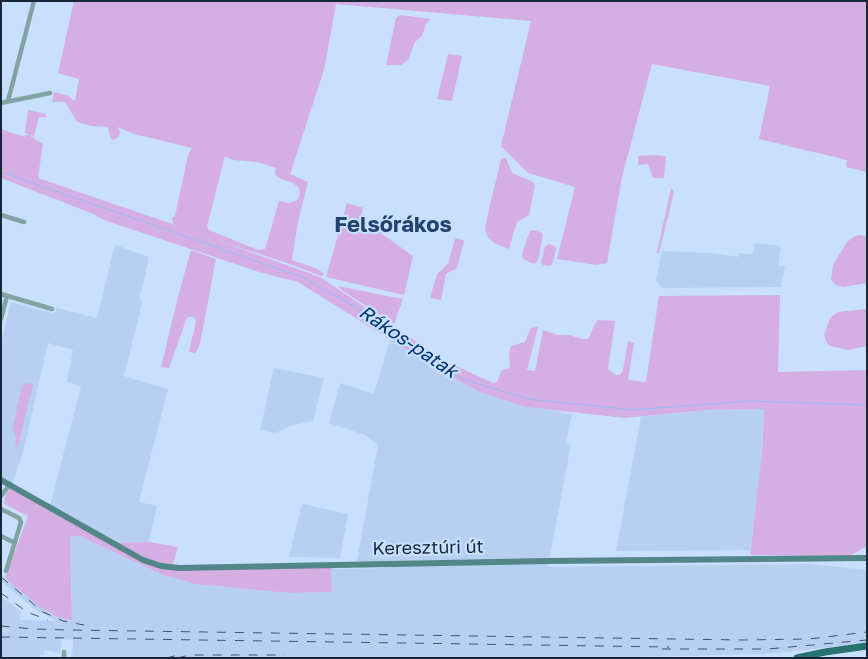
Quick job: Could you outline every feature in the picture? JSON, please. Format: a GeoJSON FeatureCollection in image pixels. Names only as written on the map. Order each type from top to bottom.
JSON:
{"type":"FeatureCollection","features":[{"type":"Feature","properties":{"kind":"main road","name":"Keresztúri út"},"geometry":{"type":"LineString","coordinates":[[1,480],[143,560],[161,566],[179,568],[867,558]]}},
{"type":"Feature","properties":{"kind":"main road"},"geometry":{"type":"LineString","coordinates":[[797,658],[867,646]]}},
{"type":"Feature","properties":{"kind":"main road"},"geometry":{"type":"LineString","coordinates":[[816,658],[839,650]]}},
{"type":"Feature","properties":{"kind":"street"},"geometry":{"type":"LineString","coordinates":[[8,101],[34,1]]}},
{"type":"Feature","properties":{"kind":"street"},"geometry":{"type":"LineString","coordinates":[[1,103],[50,93]]}},
{"type":"Feature","properties":{"kind":"street"},"geometry":{"type":"LineString","coordinates":[[1,215],[24,222]]}},
{"type":"Feature","properties":{"kind":"street"},"geometry":{"type":"LineString","coordinates":[[1,294],[52,309]]}},
{"type":"Feature","properties":{"kind":"street"},"geometry":{"type":"LineString","coordinates":[[1,319],[8,296]]}},
{"type":"Feature","properties":{"kind":"street"},"geometry":{"type":"LineString","coordinates":[[1,496],[10,484]]}},
{"type":"Feature","properties":{"kind":"street"},"geometry":{"type":"LineString","coordinates":[[3,509],[21,522],[6,571]]}},
{"type":"Feature","properties":{"kind":"street"},"geometry":{"type":"LineString","coordinates":[[1,536],[15,543]]}},
{"type":"Feature","properties":{"kind":"street"},"geometry":{"type":"LineString","coordinates":[[64,652],[64,658]]}},
{"type":"Feature","properties":{"kind":"shaded area"},"geometry":{"type":"Polygon","coordinates":[[[74,1],[867,1],[867,172],[846,167],[847,160],[759,139],[770,86],[652,64],[622,177],[607,263],[596,265],[557,259],[575,187],[528,173],[501,146],[531,21],[336,4],[324,70],[290,174],[308,182],[298,222],[292,260],[315,268],[325,274],[321,276],[219,241],[320,277],[445,361],[493,383],[497,382],[502,370],[510,368],[509,353],[511,346],[525,342],[531,328],[538,327],[527,370],[535,371],[543,330],[557,335],[569,335],[588,339],[597,320],[615,321],[608,369],[616,375],[620,375],[623,370],[628,341],[634,343],[628,380],[646,382],[659,296],[780,295],[778,372],[867,370],[867,546],[849,556],[750,555],[762,453],[764,409],[707,410],[625,418],[526,407],[479,392],[437,369],[298,282],[259,272],[104,220],[91,213],[1,178],[1,129],[25,137],[30,135],[43,143],[38,178],[190,230],[173,224],[172,218],[175,216],[188,155],[192,148],[134,134],[118,127],[120,133],[114,140],[111,139],[109,127],[91,126],[77,122],[65,102],[52,102],[54,92],[69,96],[75,101],[79,79],[58,73],[74,1]],[[225,156],[207,227],[209,230],[258,250],[265,249],[279,201],[289,203],[297,200],[300,194],[299,188],[293,183],[279,178],[275,174],[276,168],[257,162],[233,160],[225,156]]]}},
{"type":"Feature","properties":{"kind":"shaded area"},"geometry":{"type":"Polygon","coordinates":[[[400,15],[431,19],[426,24],[422,36],[415,42],[408,60],[401,65],[386,65],[396,18],[400,15]]]}},
{"type":"Feature","properties":{"kind":"shaded area"},"geometry":{"type":"Polygon","coordinates":[[[448,54],[462,56],[452,101],[437,99],[448,54]]]}},
{"type":"Feature","properties":{"kind":"shaded area"},"geometry":{"type":"Polygon","coordinates":[[[28,110],[46,114],[46,117],[39,117],[34,136],[25,133],[28,110]]]}},
{"type":"Feature","properties":{"kind":"shaded area"},"geometry":{"type":"Polygon","coordinates":[[[638,156],[666,156],[664,178],[653,178],[648,164],[638,165],[638,156]]]}},
{"type":"Feature","properties":{"kind":"shaded area"},"geometry":{"type":"Polygon","coordinates":[[[506,158],[512,173],[533,182],[535,186],[529,215],[517,222],[509,249],[494,243],[487,236],[485,227],[501,159],[506,158]]]}},
{"type":"Feature","properties":{"kind":"shaded area"},"geometry":{"type":"Polygon","coordinates":[[[671,188],[674,192],[659,253],[657,253],[671,188]]]}},
{"type":"Feature","properties":{"kind":"shaded area"},"geometry":{"type":"Polygon","coordinates":[[[347,203],[363,208],[360,218],[383,229],[382,234],[413,256],[404,295],[326,277],[347,203]]]}},
{"type":"Feature","properties":{"kind":"shaded area"},"geometry":{"type":"Polygon","coordinates":[[[533,230],[543,235],[538,260],[534,264],[523,259],[522,254],[530,231],[533,230]]]}},
{"type":"Feature","properties":{"kind":"shaded area"},"geometry":{"type":"Polygon","coordinates":[[[860,235],[867,237],[867,283],[843,287],[836,285],[831,280],[833,265],[847,242],[860,235]]]}},
{"type":"Feature","properties":{"kind":"shaded area"},"geometry":{"type":"Polygon","coordinates":[[[455,239],[464,241],[457,268],[446,274],[441,300],[430,298],[437,274],[448,264],[455,239]]]}},
{"type":"Feature","properties":{"kind":"shaded area"},"geometry":{"type":"Polygon","coordinates":[[[755,243],[781,246],[778,266],[785,266],[781,287],[662,288],[656,281],[662,251],[712,253],[738,257],[738,253],[753,254],[755,243]]]}},
{"type":"Feature","properties":{"kind":"shaded area"},"geometry":{"type":"Polygon","coordinates":[[[549,244],[555,246],[556,249],[552,265],[548,266],[543,265],[541,262],[545,247],[549,244]]]}},
{"type":"Feature","properties":{"kind":"shaded area"},"geometry":{"type":"Polygon","coordinates":[[[115,245],[149,257],[140,297],[142,303],[124,376],[168,389],[139,502],[157,506],[149,542],[113,543],[50,506],[81,386],[67,382],[73,350],[48,343],[23,453],[11,486],[1,480],[1,342],[11,302],[54,314],[57,308],[97,318],[115,245]]]}},
{"type":"Feature","properties":{"kind":"shaded area"},"geometry":{"type":"Polygon","coordinates":[[[191,250],[216,259],[200,344],[195,354],[189,351],[196,322],[194,317],[187,317],[169,368],[161,367],[178,297],[191,250]]]}},
{"type":"Feature","properties":{"kind":"shaded area"},"geometry":{"type":"Polygon","coordinates":[[[337,286],[403,299],[394,324],[343,291],[337,286]]]}},
{"type":"Feature","properties":{"kind":"shaded area"},"geometry":{"type":"Polygon","coordinates":[[[867,309],[867,346],[848,350],[830,346],[826,342],[824,335],[830,318],[838,312],[867,309]]]}},
{"type":"Feature","properties":{"kind":"shaded area"},"geometry":{"type":"Polygon","coordinates":[[[390,340],[479,392],[526,407],[572,414],[566,443],[571,444],[548,567],[810,564],[867,570],[867,643],[778,653],[589,658],[72,658],[73,640],[62,639],[60,653],[44,650],[44,655],[40,655],[40,658],[1,658],[1,632],[12,631],[1,629],[1,596],[21,612],[20,620],[56,621],[38,611],[1,583],[1,575],[40,607],[59,618],[72,620],[70,537],[80,536],[163,575],[195,584],[236,588],[289,593],[332,592],[331,569],[394,568],[356,566],[378,445],[365,435],[329,423],[340,383],[374,394],[390,340]]]}},
{"type":"Feature","properties":{"kind":"shaded area"},"geometry":{"type":"Polygon","coordinates":[[[274,368],[324,378],[313,421],[293,425],[275,433],[260,430],[274,368]]]}},
{"type":"Feature","properties":{"kind":"shaded area"},"geometry":{"type":"Polygon","coordinates":[[[33,384],[18,447],[15,447],[16,439],[13,427],[22,385],[33,384]]]}},
{"type":"Feature","properties":{"kind":"shaded area"},"geometry":{"type":"Polygon","coordinates":[[[764,409],[760,480],[750,550],[616,551],[641,417],[707,410],[764,409]]]}},
{"type":"Feature","properties":{"kind":"shaded area"},"geometry":{"type":"Polygon","coordinates":[[[11,486],[113,543],[149,542],[178,547],[172,566],[341,566],[331,569],[332,592],[289,593],[195,584],[163,575],[80,536],[70,537],[72,620],[59,618],[40,607],[5,578],[28,516],[4,504],[6,493],[11,486]]]}},
{"type":"Feature","properties":{"kind":"shaded area"},"geometry":{"type":"Polygon","coordinates":[[[302,504],[348,514],[340,558],[289,557],[302,504]]]}},
{"type":"Feature","properties":{"kind":"waterway","name":"Rákos-patak"},"geometry":{"type":"LineString","coordinates":[[1,172],[302,277],[352,305],[446,370],[468,381],[529,399],[632,410],[749,401],[867,405]]}},
{"type":"Feature","properties":{"kind":"railway"},"geometry":{"type":"LineString","coordinates":[[1,577],[43,612],[63,621],[84,625]]}},
{"type":"Feature","properties":{"kind":"railway"},"geometry":{"type":"LineString","coordinates":[[1,593],[27,612],[48,620]]}},
{"type":"Feature","properties":{"kind":"railway"},"geometry":{"type":"LineString","coordinates":[[1,626],[71,630],[742,640],[809,639],[867,632]]}},
{"type":"Feature","properties":{"kind":"railway"},"geometry":{"type":"LineString","coordinates":[[1,637],[669,647]]}},
{"type":"Feature","properties":{"kind":"railway"},"geometry":{"type":"LineString","coordinates":[[662,649],[768,649],[867,640]]}},
{"type":"Feature","properties":{"kind":"railway"},"geometry":{"type":"LineString","coordinates":[[166,658],[183,654]]}},
{"type":"Feature","properties":{"kind":"railway"},"geometry":{"type":"LineString","coordinates":[[177,658],[190,655],[285,655]]}},
{"type":"Feature","properties":{"kind":"district","name":"Felsőrákos"},"geometry":{"type":"Point","coordinates":[393,225]}}]}
